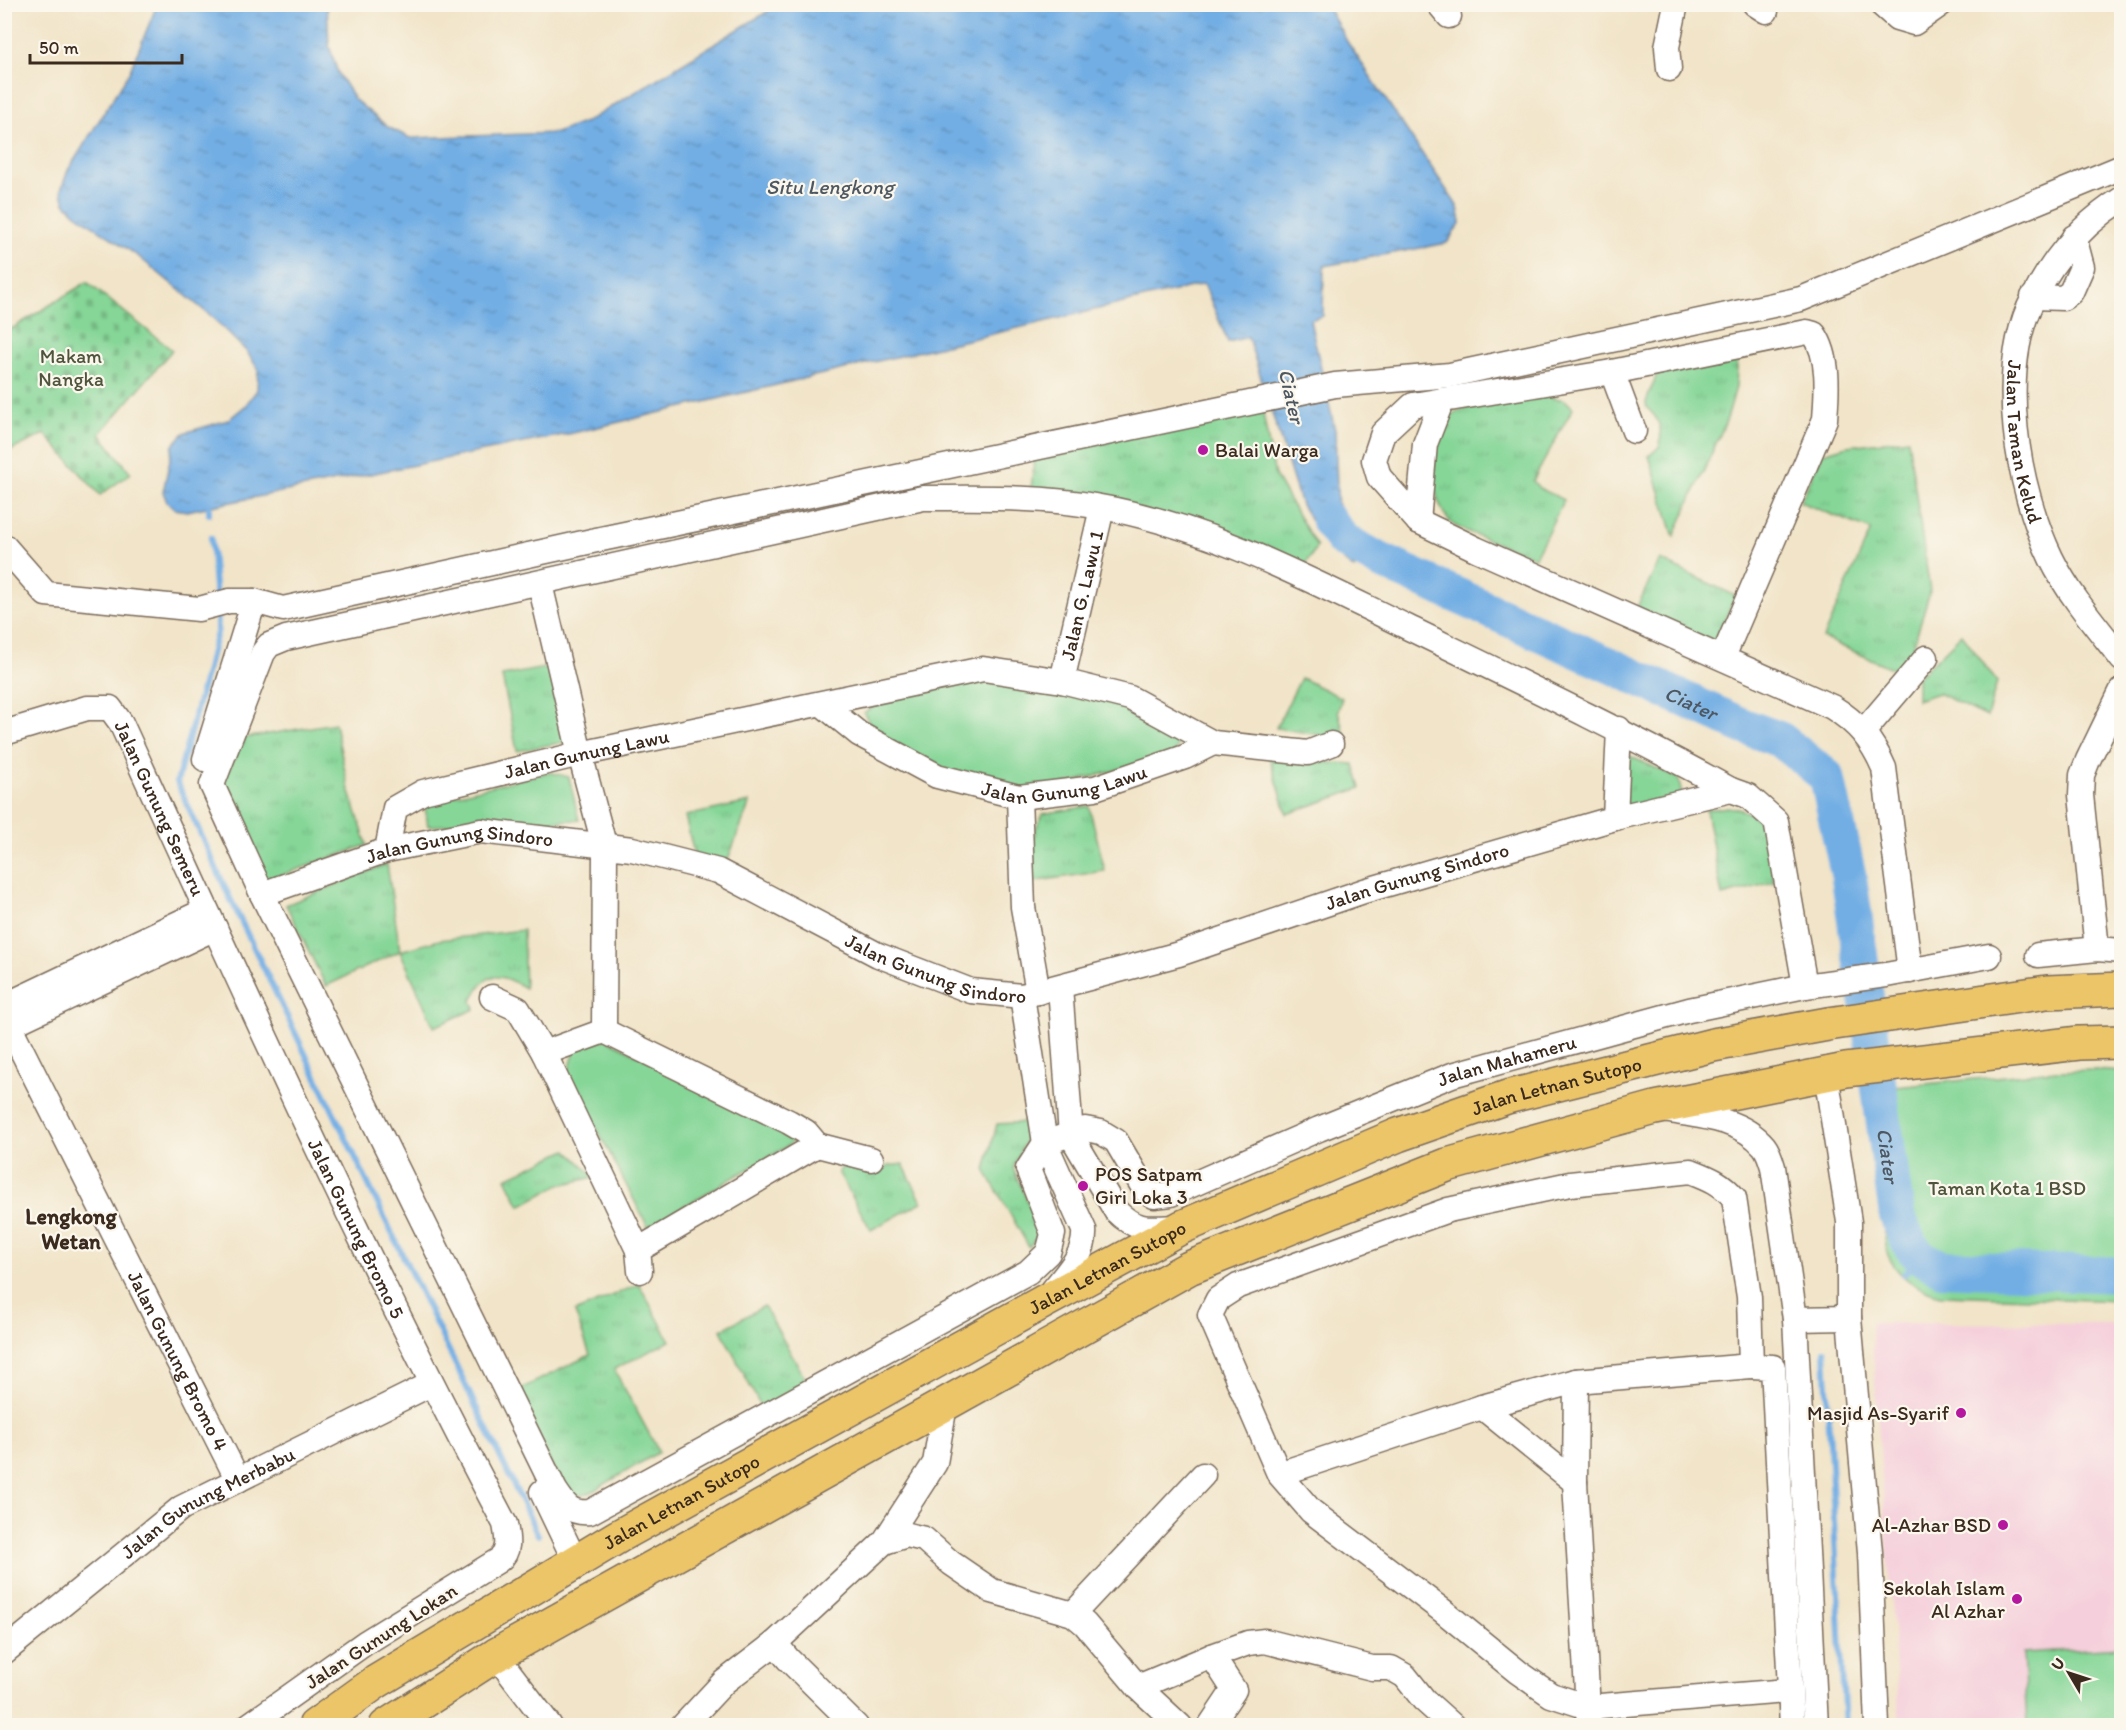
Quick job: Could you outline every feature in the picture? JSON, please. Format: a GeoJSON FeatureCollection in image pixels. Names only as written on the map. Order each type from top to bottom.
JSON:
{"type":"FeatureCollection","features":[{"type":"Feature","properties":{"kind":"main road","name":"Jalan Letnan Sutopo"},"geometry":{"type":"LineString","coordinates":[[315,1725],[376,1682],[618,1536],[1045,1301],[1182,1227],[1398,1135],[1507,1097],[1713,1045],[1828,1024],[2047,992],[2121,989]]}},
{"type":"Feature","properties":{"kind":"main road","name":"Jalan Letnan Sutopo"},"geometry":{"type":"LineString","coordinates":[[386,1725],[496,1655],[935,1421],[1189,1268],[1447,1165],[1655,1108],[1836,1072],[2079,1043],[2121,1042]]}},
{"type":"Feature","properties":{"kind":"street"},"geometry":{"type":"LineString","coordinates":[[1669,69],[1667,47],[1676,4]]}},
{"type":"Feature","properties":{"kind":"street"},"geometry":{"type":"LineString","coordinates":[[1881,4],[1898,18],[1911,23],[1918,22],[1941,4]]}},
{"type":"Feature","properties":{"kind":"street"},"geometry":{"type":"LineString","coordinates":[[4,546],[46,594],[199,609],[230,601],[254,601],[283,609],[601,538],[1335,385],[1450,375],[1801,299],[2121,167]]}},
{"type":"Feature","properties":{"kind":"street","name":"Jalan Taman Kelud"},"geometry":{"type":"LineString","coordinates":[[2121,199],[2074,237],[2033,297],[2020,336],[2015,367],[2015,430],[2030,509],[2052,560],[2081,607],[2121,659]]}},
{"type":"Feature","properties":{"kind":"street"},"geometry":{"type":"LineString","coordinates":[[1723,657],[1825,419],[1827,385],[1821,347],[1814,334],[1807,332],[1612,372],[1413,405],[1397,417],[1383,433],[1374,460],[1379,477],[1419,521],[1476,549],[1832,707],[1864,731],[1876,748],[1884,768],[1910,971]]}},
{"type":"Feature","properties":{"kind":"street"},"geometry":{"type":"LineString","coordinates":[[1612,372],[1634,431]]}},
{"type":"Feature","properties":{"kind":"street"},"geometry":{"type":"LineString","coordinates":[[1419,521],[1425,444],[1442,400]]}},
{"type":"Feature","properties":{"kind":"street"},"geometry":{"type":"LineString","coordinates":[[1046,1143],[1028,1169],[1053,1234],[1048,1253],[1028,1272],[590,1512],[575,1512],[568,1509],[555,1490],[262,894],[212,785],[262,653],[269,645],[285,638],[540,584],[923,498],[1030,498],[1102,508],[1201,533],[1364,606],[1619,729],[1731,790],[1748,796],[1776,821],[1805,986]]}},
{"type":"Feature","properties":{"kind":"street","name":"Jalan G. Lawu 1"},"geometry":{"type":"LineString","coordinates":[[1062,681],[1102,508]]}},
{"type":"Feature","properties":{"kind":"street"},"geometry":{"type":"LineString","coordinates":[[540,584],[580,754],[605,848],[604,1031]]}},
{"type":"Feature","properties":{"kind":"street"},"geometry":{"type":"LineString","coordinates":[[254,601],[197,786],[201,801],[576,1563]]}},
{"type":"Feature","properties":{"kind":"street"},"geometry":{"type":"LineString","coordinates":[[1864,731],[1926,658]]}},
{"type":"Feature","properties":{"kind":"street","name":"Jalan Gunung Lawu"},"geometry":{"type":"LineString","coordinates":[[387,850],[395,808],[423,792],[580,754],[983,669],[1062,681],[1130,698],[1213,742],[1308,753],[1330,744]]}},
{"type":"Feature","properties":{"kind":"street"},"geometry":{"type":"LineString","coordinates":[[2097,949],[2081,795],[2082,775],[2121,690]]}},
{"type":"Feature","properties":{"kind":"street","name":"Jalan Gunung Lawu"},"geometry":{"type":"LineString","coordinates":[[822,704],[859,734],[937,776],[1019,797],[1095,788],[1185,757],[1213,742]]}},
{"type":"Feature","properties":{"kind":"street","name":"Jalan Gunung Semeru"},"geometry":{"type":"LineString","coordinates":[[4,733],[87,708],[110,708],[121,723],[211,919]]}},
{"type":"Feature","properties":{"kind":"street"},"geometry":{"type":"LineString","coordinates":[[1615,818],[1619,729]]}},
{"type":"Feature","properties":{"kind":"street","name":"Jalan Gunung Sindoro"},"geometry":{"type":"LineString","coordinates":[[262,894],[387,850],[481,831],[605,848],[632,849],[718,871],[878,955],[971,991],[1040,992],[1179,954],[1364,891],[1615,818],[1731,790]]}},
{"type":"Feature","properties":{"kind":"street"},"geometry":{"type":"LineString","coordinates":[[1019,797],[1023,907],[1071,1135],[1116,1211],[1127,1221],[1139,1228],[1182,1227]]}},
{"type":"Feature","properties":{"kind":"street"},"geometry":{"type":"LineString","coordinates":[[6,1018],[211,919]]}},
{"type":"Feature","properties":{"kind":"street","name":"Jalan Gunung Bromo 5"},"geometry":{"type":"LineString","coordinates":[[211,919],[431,1384],[505,1524],[508,1543]]}},
{"type":"Feature","properties":{"kind":"street"},"geometry":{"type":"LineString","coordinates":[[2038,956],[2097,949],[2121,951]]}},
{"type":"Feature","properties":{"kind":"street","name":"Jalan Mahameru"},"geometry":{"type":"LineString","coordinates":[[1046,1143],[1086,1129],[1110,1135],[1116,1141],[1145,1190],[1154,1196],[1171,1194],[1452,1075],[1689,1010],[1805,986],[1886,975],[1989,956]]}},
{"type":"Feature","properties":{"kind":"street"},"geometry":{"type":"LineString","coordinates":[[1040,992],[1046,1143],[1084,1230],[1085,1243],[1081,1254],[1045,1301]]}},
{"type":"Feature","properties":{"kind":"street"},"geometry":{"type":"LineString","coordinates":[[492,997],[518,1009],[544,1053],[639,1261],[817,1145]]}},
{"type":"Feature","properties":{"kind":"street","name":"Jalan Gunung Bromo 4"},"geometry":{"type":"LineString","coordinates":[[6,1018],[238,1480]]}},
{"type":"Feature","properties":{"kind":"street"},"geometry":{"type":"LineString","coordinates":[[544,1053],[604,1031],[789,1122],[806,1132],[817,1145],[871,1159]]}},
{"type":"Feature","properties":{"kind":"street"},"geometry":{"type":"LineString","coordinates":[[1836,1072],[1848,1222],[1849,1318],[1870,1552],[1877,1725]]}},
{"type":"Feature","properties":{"kind":"street"},"geometry":{"type":"LineString","coordinates":[[1655,1108],[1724,1122],[1749,1133],[1764,1147],[1773,1167],[1795,1319],[1814,1678],[1798,1706]]}},
{"type":"Feature","properties":{"kind":"street"},"geometry":{"type":"LineString","coordinates":[[1751,1366],[1749,1298],[1734,1198],[1724,1185],[1691,1172],[1570,1184],[1448,1210],[1238,1286],[1218,1299],[1210,1315],[1219,1341],[1279,1474],[1311,1511],[1443,1611],[1518,1672],[1551,1695],[1588,1716],[1798,1706]]}},
{"type":"Feature","properties":{"kind":"street"},"geometry":{"type":"LineString","coordinates":[[1795,1319],[1849,1318]]}},
{"type":"Feature","properties":{"kind":"street"},"geometry":{"type":"LineString","coordinates":[[1279,1474],[1482,1407],[1576,1381],[1751,1366],[1773,1367],[1798,1706]]}},
{"type":"Feature","properties":{"kind":"street"},"geometry":{"type":"LineString","coordinates":[[1576,1381],[1575,1482],[1588,1716]]}},
{"type":"Feature","properties":{"kind":"street","name":"Jalan Gunung Merbabu"},"geometry":{"type":"LineString","coordinates":[[4,1652],[181,1508],[431,1384]]}},
{"type":"Feature","properties":{"kind":"street"},"geometry":{"type":"LineString","coordinates":[[1482,1407],[1575,1482]]}},
{"type":"Feature","properties":{"kind":"street"},"geometry":{"type":"LineString","coordinates":[[683,1725],[724,1682],[775,1643],[884,1542],[935,1463],[935,1421]]}},
{"type":"Feature","properties":{"kind":"street"},"geometry":{"type":"LineString","coordinates":[[1073,1614],[1203,1475]]}},
{"type":"Feature","properties":{"kind":"street"},"geometry":{"type":"LineString","coordinates":[[884,1542],[907,1535],[924,1539],[951,1563],[992,1591],[1073,1614],[1099,1640],[1138,1687],[1180,1725]]}},
{"type":"Feature","properties":{"kind":"street","name":"Jalan Gunung Lokan"},"geometry":{"type":"LineString","coordinates":[[248,1725],[365,1643],[500,1560],[504,1556],[508,1543]]}},
{"type":"Feature","properties":{"kind":"street"},"geometry":{"type":"LineString","coordinates":[[1138,1687],[1248,1642],[1265,1641],[1372,1668],[1391,1668],[1405,1676],[1424,1700],[1453,1725]]}},
{"type":"Feature","properties":{"kind":"street"},"geometry":{"type":"LineString","coordinates":[[775,1643],[788,1659],[856,1725]]}},
{"type":"Feature","properties":{"kind":"street"},"geometry":{"type":"LineString","coordinates":[[496,1655],[550,1725]]}},
{"type":"Feature","properties":{"kind":"street"},"geometry":{"type":"LineString","coordinates":[[1210,1725],[1234,1690],[1212,1656]]}},
{"type":"Feature","properties":{"kind":"shaded area","name":"Al-Azhar BSD"},"geometry":{"type":"Polygon","coordinates":[[[1871,1323],[2121,1324],[2121,1725],[1900,1725],[1871,1323]]]}},
{"type":"Feature","properties":{"kind":"green space","name":"Makam Nangka"},"geometry":{"type":"Polygon","coordinates":[[[87,282],[172,350],[100,434],[131,473],[100,495],[45,434],[5,453],[5,333],[87,282]]]}},
{"type":"Feature","properties":{"kind":"green space"},"geometry":{"type":"Polygon","coordinates":[[[1738,351],[1736,387],[1727,419],[1674,537],[1649,456],[1660,446],[1661,435],[1655,416],[1647,408],[1646,402],[1659,369],[1738,351]]]}},
{"type":"Feature","properties":{"kind":"green space"},"geometry":{"type":"Polygon","coordinates":[[[1544,396],[1565,400],[1573,408],[1533,481],[1539,488],[1564,500],[1535,557],[1476,535],[1450,522],[1442,510],[1435,488],[1435,453],[1439,430],[1458,412],[1471,406],[1502,399],[1544,396]]]}},
{"type":"Feature","properties":{"kind":"green space"},"geometry":{"type":"Polygon","coordinates":[[[1262,409],[1275,476],[1317,547],[1298,575],[1098,506],[1030,498],[1036,445],[1262,409]]]}},
{"type":"Feature","properties":{"kind":"green space"},"geometry":{"type":"Polygon","coordinates":[[[1908,439],[1930,591],[1905,674],[1823,638],[1871,530],[1800,502],[1823,453],[1847,446],[1908,439]]]}},
{"type":"Feature","properties":{"kind":"green space"},"geometry":{"type":"Polygon","coordinates":[[[1660,560],[1736,596],[1713,643],[1637,607],[1660,560]]]}},
{"type":"Feature","properties":{"kind":"green space"},"geometry":{"type":"Polygon","coordinates":[[[1962,634],[1997,682],[1987,717],[1938,693],[1917,700],[1917,678],[1962,634]]]}},
{"type":"Feature","properties":{"kind":"green space"},"geometry":{"type":"Polygon","coordinates":[[[554,666],[571,741],[517,751],[502,676],[554,666]]]}},
{"type":"Feature","properties":{"kind":"green space"},"geometry":{"type":"Polygon","coordinates":[[[983,669],[1062,681],[1176,728],[1180,740],[1174,754],[1019,797],[937,776],[872,728],[864,713],[879,702],[983,669]]]}},
{"type":"Feature","properties":{"kind":"green space"},"geometry":{"type":"Polygon","coordinates":[[[1301,678],[1342,698],[1338,711],[1346,739],[1276,728],[1301,678]]]}},
{"type":"Feature","properties":{"kind":"green space"},"geometry":{"type":"Polygon","coordinates":[[[335,723],[348,786],[367,845],[265,881],[221,784],[244,738],[335,723]]]}},
{"type":"Feature","properties":{"kind":"green space"},"geometry":{"type":"Polygon","coordinates":[[[1616,750],[1678,778],[1682,795],[1621,810],[1616,750]]]}},
{"type":"Feature","properties":{"kind":"green space"},"geometry":{"type":"Polygon","coordinates":[[[1268,753],[1317,762],[1354,764],[1361,788],[1287,814],[1268,753]]]}},
{"type":"Feature","properties":{"kind":"green space"},"geometry":{"type":"Polygon","coordinates":[[[549,772],[569,777],[579,820],[428,826],[425,808],[431,801],[549,772]]]}},
{"type":"Feature","properties":{"kind":"green space"},"geometry":{"type":"Polygon","coordinates":[[[750,802],[725,867],[695,858],[685,816],[750,802]]]}},
{"type":"Feature","properties":{"kind":"green space"},"geometry":{"type":"Polygon","coordinates":[[[1089,806],[1105,871],[1031,882],[1034,833],[1043,814],[1089,806]]]}},
{"type":"Feature","properties":{"kind":"green space"},"geometry":{"type":"Polygon","coordinates":[[[1728,807],[1754,816],[1762,824],[1770,843],[1774,882],[1722,896],[1706,810],[1728,807]]]}},
{"type":"Feature","properties":{"kind":"green space"},"geometry":{"type":"Polygon","coordinates":[[[387,864],[400,951],[326,986],[286,905],[387,864]]]}},
{"type":"Feature","properties":{"kind":"green space"},"geometry":{"type":"Polygon","coordinates":[[[523,930],[525,988],[500,977],[488,979],[482,984],[472,1001],[475,1009],[434,1027],[400,951],[439,940],[523,930]]]}},
{"type":"Feature","properties":{"kind":"green space"},"geometry":{"type":"Polygon","coordinates":[[[606,1039],[786,1130],[794,1139],[788,1146],[648,1227],[568,1073],[576,1047],[606,1039]]]}},
{"type":"Feature","properties":{"kind":"green space","name":"Taman Kota 1 BSD"},"geometry":{"type":"Polygon","coordinates":[[[2056,1071],[2121,1072],[2121,1301],[1941,1295],[1908,1281],[1896,1269],[1887,1253],[1865,1090],[2056,1071]]]}},
{"type":"Feature","properties":{"kind":"green space"},"geometry":{"type":"Polygon","coordinates":[[[1029,1122],[1029,1132],[1013,1168],[1041,1232],[1029,1247],[985,1170],[997,1124],[1029,1122]]]}},
{"type":"Feature","properties":{"kind":"green space"},"geometry":{"type":"Polygon","coordinates":[[[567,1150],[595,1177],[559,1185],[520,1206],[506,1178],[567,1150]]]}},
{"type":"Feature","properties":{"kind":"green space"},"geometry":{"type":"Polygon","coordinates":[[[847,1163],[877,1174],[888,1166],[903,1164],[922,1202],[871,1230],[838,1172],[847,1163]]]}},
{"type":"Feature","properties":{"kind":"green space"},"geometry":{"type":"Polygon","coordinates":[[[639,1284],[670,1341],[614,1369],[659,1452],[588,1494],[568,1497],[514,1392],[590,1355],[575,1312],[639,1284]]]}},
{"type":"Feature","properties":{"kind":"green space"},"geometry":{"type":"Polygon","coordinates":[[[764,1306],[809,1385],[763,1411],[721,1330],[764,1306]]]}},
{"type":"Feature","properties":{"kind":"green space"},"geometry":{"type":"Polygon","coordinates":[[[2121,1647],[2121,1725],[2027,1725],[2023,1653],[2121,1647]]]}},
{"type":"Feature","properties":{"kind":"water","name":"Situ Lengkong"},"geometry":{"type":"Polygon","coordinates":[[[1326,4],[1348,43],[1458,207],[1461,222],[1447,243],[1324,266],[1323,316],[1310,320],[1335,430],[1338,516],[1353,535],[1371,542],[1354,569],[1329,549],[1301,505],[1248,337],[1228,342],[1204,284],[573,433],[187,511],[175,509],[167,502],[163,492],[173,445],[184,433],[228,420],[245,406],[257,390],[258,369],[247,352],[212,317],[139,257],[76,214],[65,203],[61,190],[68,170],[129,73],[157,5],[327,5],[329,45],[338,73],[354,99],[388,127],[410,138],[556,133],[588,121],[778,5],[1326,4]]]}},
{"type":"Feature","properties":{"kind":"waterway"},"geometry":{"type":"LineString","coordinates":[[209,507],[209,514]]}},
{"type":"Feature","properties":{"kind":"waterway","name":"Ciater"},"geometry":{"type":"LineString","coordinates":[[1329,521],[1343,540],[1377,559],[1743,726],[1781,740],[1827,777],[1849,878],[1897,1215],[1912,1248],[1923,1258],[1942,1268],[2122,1275]]}},
{"type":"Feature","properties":{"kind":"waterway"},"geometry":{"type":"LineString","coordinates":[[211,538],[216,599]]}},
{"type":"Feature","properties":{"kind":"waterway"},"geometry":{"type":"LineString","coordinates":[[216,609],[218,629],[177,782],[228,894],[538,1535]]}},
{"type":"Feature","properties":{"kind":"waterway"},"geometry":{"type":"LineString","coordinates":[[1904,1274],[1920,1259]]}},
{"type":"Feature","properties":{"kind":"waterway"},"geometry":{"type":"LineString","coordinates":[[1825,1351],[1845,1726]]}},
{"type":"Feature","properties":{"kind":"place","name":"Balai Warga"},"geometry":{"type":"Point","coordinates":[1203,450]}},
{"type":"Feature","properties":{"kind":"place","name":"POS Satpam Giri Loka 3"},"geometry":{"type":"Point","coordinates":[1083,1186]}},
{"type":"Feature","properties":{"kind":"place","name":"Masjid As-Syarif"},"geometry":{"type":"Point","coordinates":[1961,1413]}},
{"type":"Feature","properties":{"kind":"place","name":"Al-Azhar BSD"},"geometry":{"type":"Point","coordinates":[2003,1525]}},
{"type":"Feature","properties":{"kind":"place","name":"Sekolah Islam Al Azhar"},"geometry":{"type":"Point","coordinates":[2017,1599]}},
{"type":"Feature","properties":{"kind":"district","name":"Lengkong Wetan"},"geometry":{"type":"Point","coordinates":[71,1228]}}]}
